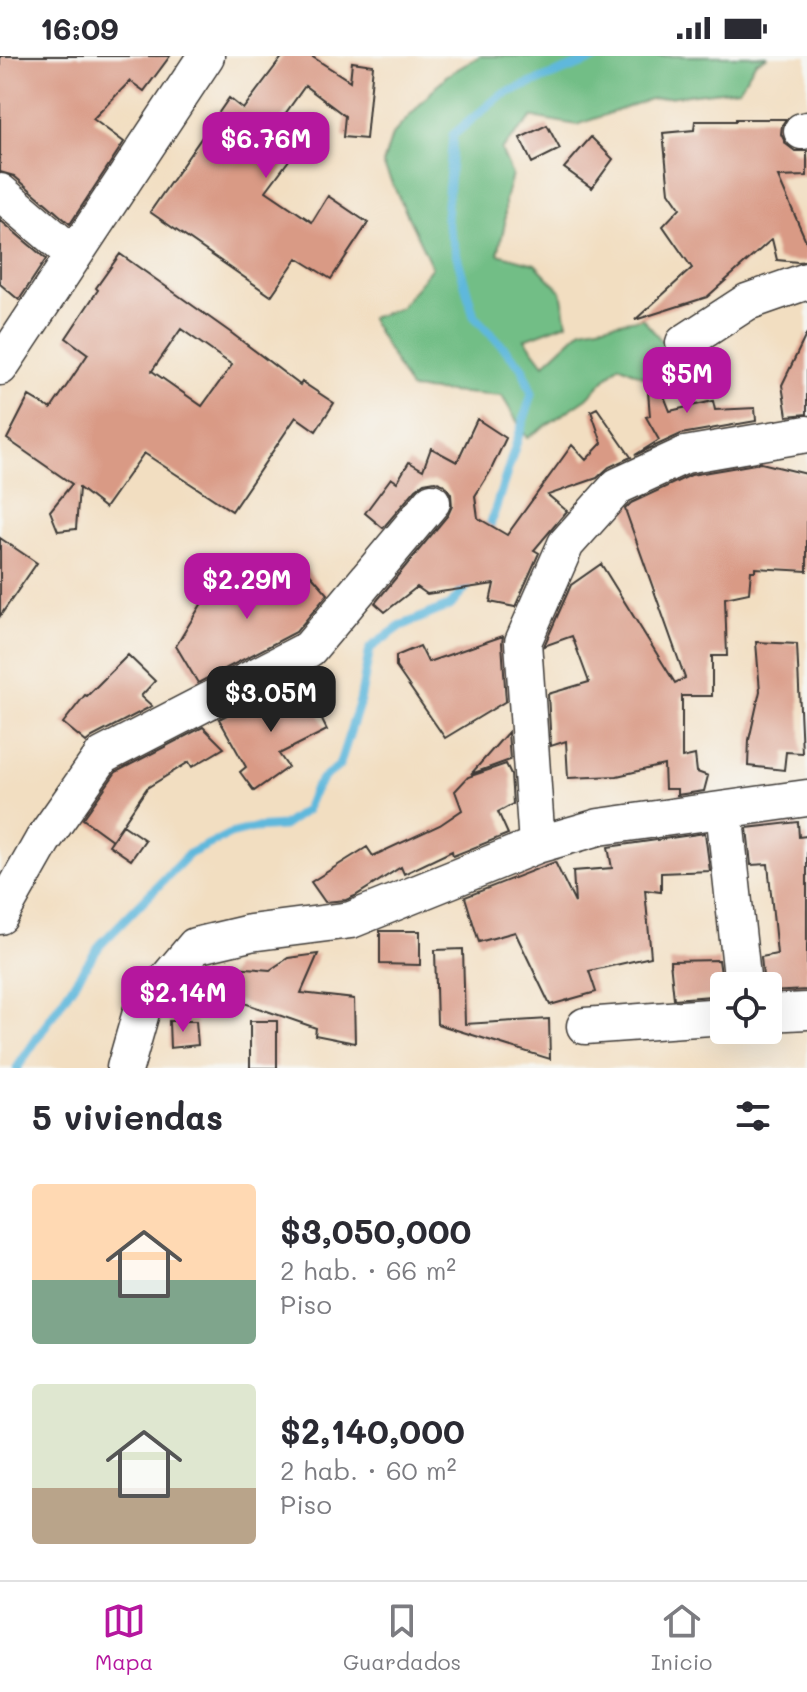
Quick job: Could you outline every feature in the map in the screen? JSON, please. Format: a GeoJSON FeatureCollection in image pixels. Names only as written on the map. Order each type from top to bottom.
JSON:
{"type":"FeatureCollection","features":[{"type":"Feature","properties":{"kind":"street"},"geometry":{"type":"LineString","coordinates":[[0,367],[206,56]]}},
{"type":"Feature","properties":{"kind":"street"},"geometry":{"type":"LineString","coordinates":[[0,192],[74,255]]}},
{"type":"Feature","properties":{"kind":"street"},"geometry":{"type":"LineString","coordinates":[[684,343],[747,302],[807,281]]}},
{"type":"Feature","properties":{"kind":"street"},"geometry":{"type":"LineString","coordinates":[[537,845],[523,642],[566,544],[618,486],[685,455],[807,434]]}},
{"type":"Feature","properties":{"kind":"street"},"geometry":{"type":"LineString","coordinates":[[0,916],[43,840],[102,756],[309,649],[432,502]]}},
{"type":"Feature","properties":{"kind":"street"},"geometry":{"type":"LineString","coordinates":[[125,1068],[142,1009],[195,946],[250,933],[351,920],[537,845],[599,827],[807,798]]}},
{"type":"Feature","properties":{"kind":"street"},"geometry":{"type":"LineString","coordinates":[[724,810],[741,972]]}},
{"type":"Feature","properties":{"kind":"street"},"geometry":{"type":"LineString","coordinates":[[782,1012],[807,1011]]}},
{"type":"Feature","properties":{"kind":"street"},"geometry":{"type":"LineString","coordinates":[[585,1026],[710,1017]]}},
{"type":"Feature","properties":{"kind":"green space"},"geometry":{"type":"Polygon","coordinates":[[[480,56],[768,56],[756,62],[739,89],[650,99],[577,125],[532,117],[501,150],[512,175],[505,200],[505,223],[498,254],[535,264],[561,291],[567,323],[525,339],[544,364],[582,329],[642,318],[668,348],[653,381],[619,365],[587,398],[527,438],[502,396],[410,389],[370,318],[400,308],[432,267],[383,164],[392,135],[446,76],[480,56]]]}},
{"type":"Feature","properties":{"kind":"building"},"geometry":{"type":"Polygon","coordinates":[[[0,56],[170,56],[144,91],[130,81],[93,119],[124,142],[70,224],[14,176],[0,172],[0,56]]]}},
{"type":"Feature","properties":{"kind":"building"},"geometry":{"type":"Polygon","coordinates":[[[283,56],[311,56],[350,81],[352,62],[373,65],[366,139],[343,137],[345,116],[305,86],[273,131],[298,148],[266,191],[312,222],[328,196],[368,223],[331,279],[297,258],[271,296],[150,212],[229,98],[243,109],[283,56]]]}},
{"type":"Feature","properties":{"kind":"building"},"geometry":{"type":"Polygon","coordinates":[[[786,119],[781,134],[786,144],[795,151],[807,151],[807,176],[778,177],[807,243],[807,261],[777,260],[772,239],[707,297],[635,320],[692,268],[663,226],[680,208],[669,192],[663,133],[694,130],[695,121],[786,119]]]}},
{"type":"Feature","properties":{"kind":"building"},"geometry":{"type":"Polygon","coordinates":[[[547,125],[560,149],[532,163],[520,138],[547,125]]]}},
{"type":"Feature","properties":{"kind":"building"},"geometry":{"type":"Polygon","coordinates":[[[591,137],[613,159],[592,188],[564,168],[591,137]]]}},
{"type":"Feature","properties":{"kind":"building"},"geometry":{"type":"Polygon","coordinates":[[[0,220],[46,259],[19,300],[0,284],[0,220]]]}},
{"type":"Feature","properties":{"kind":"building"},"geometry":{"type":"Polygon","coordinates":[[[120,254],[300,385],[302,382],[334,403],[316,431],[296,417],[232,511],[144,453],[105,508],[79,488],[76,529],[58,531],[50,511],[72,484],[7,439],[29,396],[51,409],[88,354],[66,338],[98,290],[96,288],[120,254]],[[181,329],[152,371],[202,406],[232,365],[181,329]]]}},
{"type":"Feature","properties":{"kind":"building"},"geometry":{"type":"Polygon","coordinates":[[[807,333],[807,414],[787,416],[782,385],[807,333]]]}},
{"type":"Feature","properties":{"kind":"building"},"geometry":{"type":"Polygon","coordinates":[[[652,366],[670,411],[713,401],[715,410],[755,408],[756,421],[681,434],[635,455],[659,440],[646,417],[650,416],[646,367],[652,366]]]}},
{"type":"Feature","properties":{"kind":"building"},"geometry":{"type":"Polygon","coordinates":[[[597,408],[631,457],[609,467],[597,478],[548,495],[567,511],[534,550],[539,553],[515,607],[490,602],[494,584],[427,594],[417,587],[385,612],[375,603],[448,515],[452,506],[451,494],[445,485],[435,481],[424,483],[416,489],[383,528],[365,513],[391,478],[397,482],[409,462],[423,470],[431,448],[457,462],[477,419],[506,438],[475,496],[478,518],[507,535],[572,445],[586,460],[602,443],[591,411],[597,408]]]}},
{"type":"Feature","properties":{"kind":"building"},"geometry":{"type":"Polygon","coordinates":[[[761,463],[807,474],[807,571],[755,568],[751,571],[749,593],[725,598],[727,656],[712,656],[712,696],[682,696],[682,758],[695,755],[697,772],[708,776],[704,791],[677,795],[677,789],[665,789],[664,765],[617,776],[568,778],[566,741],[551,746],[548,694],[589,682],[572,636],[544,646],[571,585],[601,564],[675,683],[685,678],[625,509],[631,503],[691,475],[761,463]]]}},
{"type":"Feature","properties":{"kind":"building"},"geometry":{"type":"Polygon","coordinates":[[[0,538],[37,563],[0,616],[0,538]]]}},
{"type":"Feature","properties":{"kind":"building"},"geometry":{"type":"Polygon","coordinates":[[[299,561],[328,594],[296,632],[198,683],[176,646],[211,588],[232,577],[248,605],[299,561]]]}},
{"type":"Feature","properties":{"kind":"building"},"geometry":{"type":"Polygon","coordinates":[[[503,636],[506,701],[445,738],[396,667],[396,656],[420,646],[428,662],[503,636]]]}},
{"type":"Feature","properties":{"kind":"building"},"geometry":{"type":"Polygon","coordinates":[[[756,642],[797,644],[802,753],[786,752],[784,770],[748,766],[749,740],[760,691],[756,642]]]}},
{"type":"Feature","properties":{"kind":"building"},"geometry":{"type":"Polygon","coordinates":[[[128,655],[155,681],[141,696],[152,706],[86,742],[63,723],[85,695],[128,655]]]}},
{"type":"Feature","properties":{"kind":"building"},"geometry":{"type":"Polygon","coordinates":[[[293,681],[258,707],[261,711],[308,692],[327,730],[279,754],[288,767],[254,791],[240,772],[246,767],[219,719],[293,681]]]}},
{"type":"Feature","properties":{"kind":"building"},"geometry":{"type":"Polygon","coordinates":[[[203,727],[224,748],[192,767],[189,762],[147,788],[112,840],[83,819],[116,772],[203,727]]]}},
{"type":"Feature","properties":{"kind":"building"},"geometry":{"type":"Polygon","coordinates":[[[508,732],[510,760],[471,774],[508,732]]]}},
{"type":"Feature","properties":{"kind":"building"},"geometry":{"type":"Polygon","coordinates":[[[506,764],[511,774],[513,804],[498,812],[508,834],[453,856],[452,851],[404,874],[401,867],[346,900],[325,902],[311,882],[367,847],[373,856],[440,825],[462,810],[455,791],[468,777],[506,764]]]}},
{"type":"Feature","properties":{"kind":"building"},"geometry":{"type":"Polygon","coordinates":[[[798,822],[799,837],[807,836],[807,990],[782,991],[782,972],[763,972],[761,957],[777,954],[768,864],[751,865],[747,828],[798,822]]]}},
{"type":"Feature","properties":{"kind":"building"},"geometry":{"type":"Polygon","coordinates":[[[123,825],[145,840],[131,860],[109,845],[123,825]]]}},
{"type":"Feature","properties":{"kind":"building"},"geometry":{"type":"Polygon","coordinates":[[[705,833],[710,871],[661,873],[661,892],[645,890],[651,957],[589,971],[596,992],[550,1005],[515,932],[479,942],[465,897],[555,862],[575,903],[573,871],[612,868],[608,847],[705,833]]]}},
{"type":"Feature","properties":{"kind":"building"},"geometry":{"type":"Polygon","coordinates":[[[380,931],[420,931],[420,965],[380,964],[380,931]]]}},
{"type":"Feature","properties":{"kind":"building"},"geometry":{"type":"Polygon","coordinates":[[[463,949],[465,1024],[549,1019],[550,1059],[437,1024],[435,950],[463,949]]]}},
{"type":"Feature","properties":{"kind":"building"},"geometry":{"type":"Polygon","coordinates":[[[318,954],[301,993],[354,999],[355,1043],[315,1035],[316,1028],[221,995],[234,967],[270,970],[288,958],[318,954]]]}},
{"type":"Feature","properties":{"kind":"building"},"geometry":{"type":"Polygon","coordinates":[[[719,960],[721,972],[710,972],[710,996],[674,999],[670,961],[719,960]]]}},
{"type":"Feature","properties":{"kind":"building"},"geometry":{"type":"Polygon","coordinates":[[[169,1021],[196,1021],[198,1045],[170,1048],[169,1021]]]}},
{"type":"Feature","properties":{"kind":"building"},"geometry":{"type":"Polygon","coordinates":[[[250,1021],[277,1021],[277,1068],[250,1068],[250,1021]]]}},
{"type":"Feature","properties":{"kind":"waterway"},"geometry":{"type":"LineString","coordinates":[[487,535],[532,394],[522,367],[474,316],[446,218],[453,135],[501,95],[602,56]]}},
{"type":"Feature","properties":{"kind":"waterway"},"geometry":{"type":"LineString","coordinates":[[17,1068],[100,945],[189,854],[230,834],[283,826],[306,810],[314,790],[323,778],[339,766],[360,701],[370,648],[401,626],[451,605],[473,579]]}}]}
